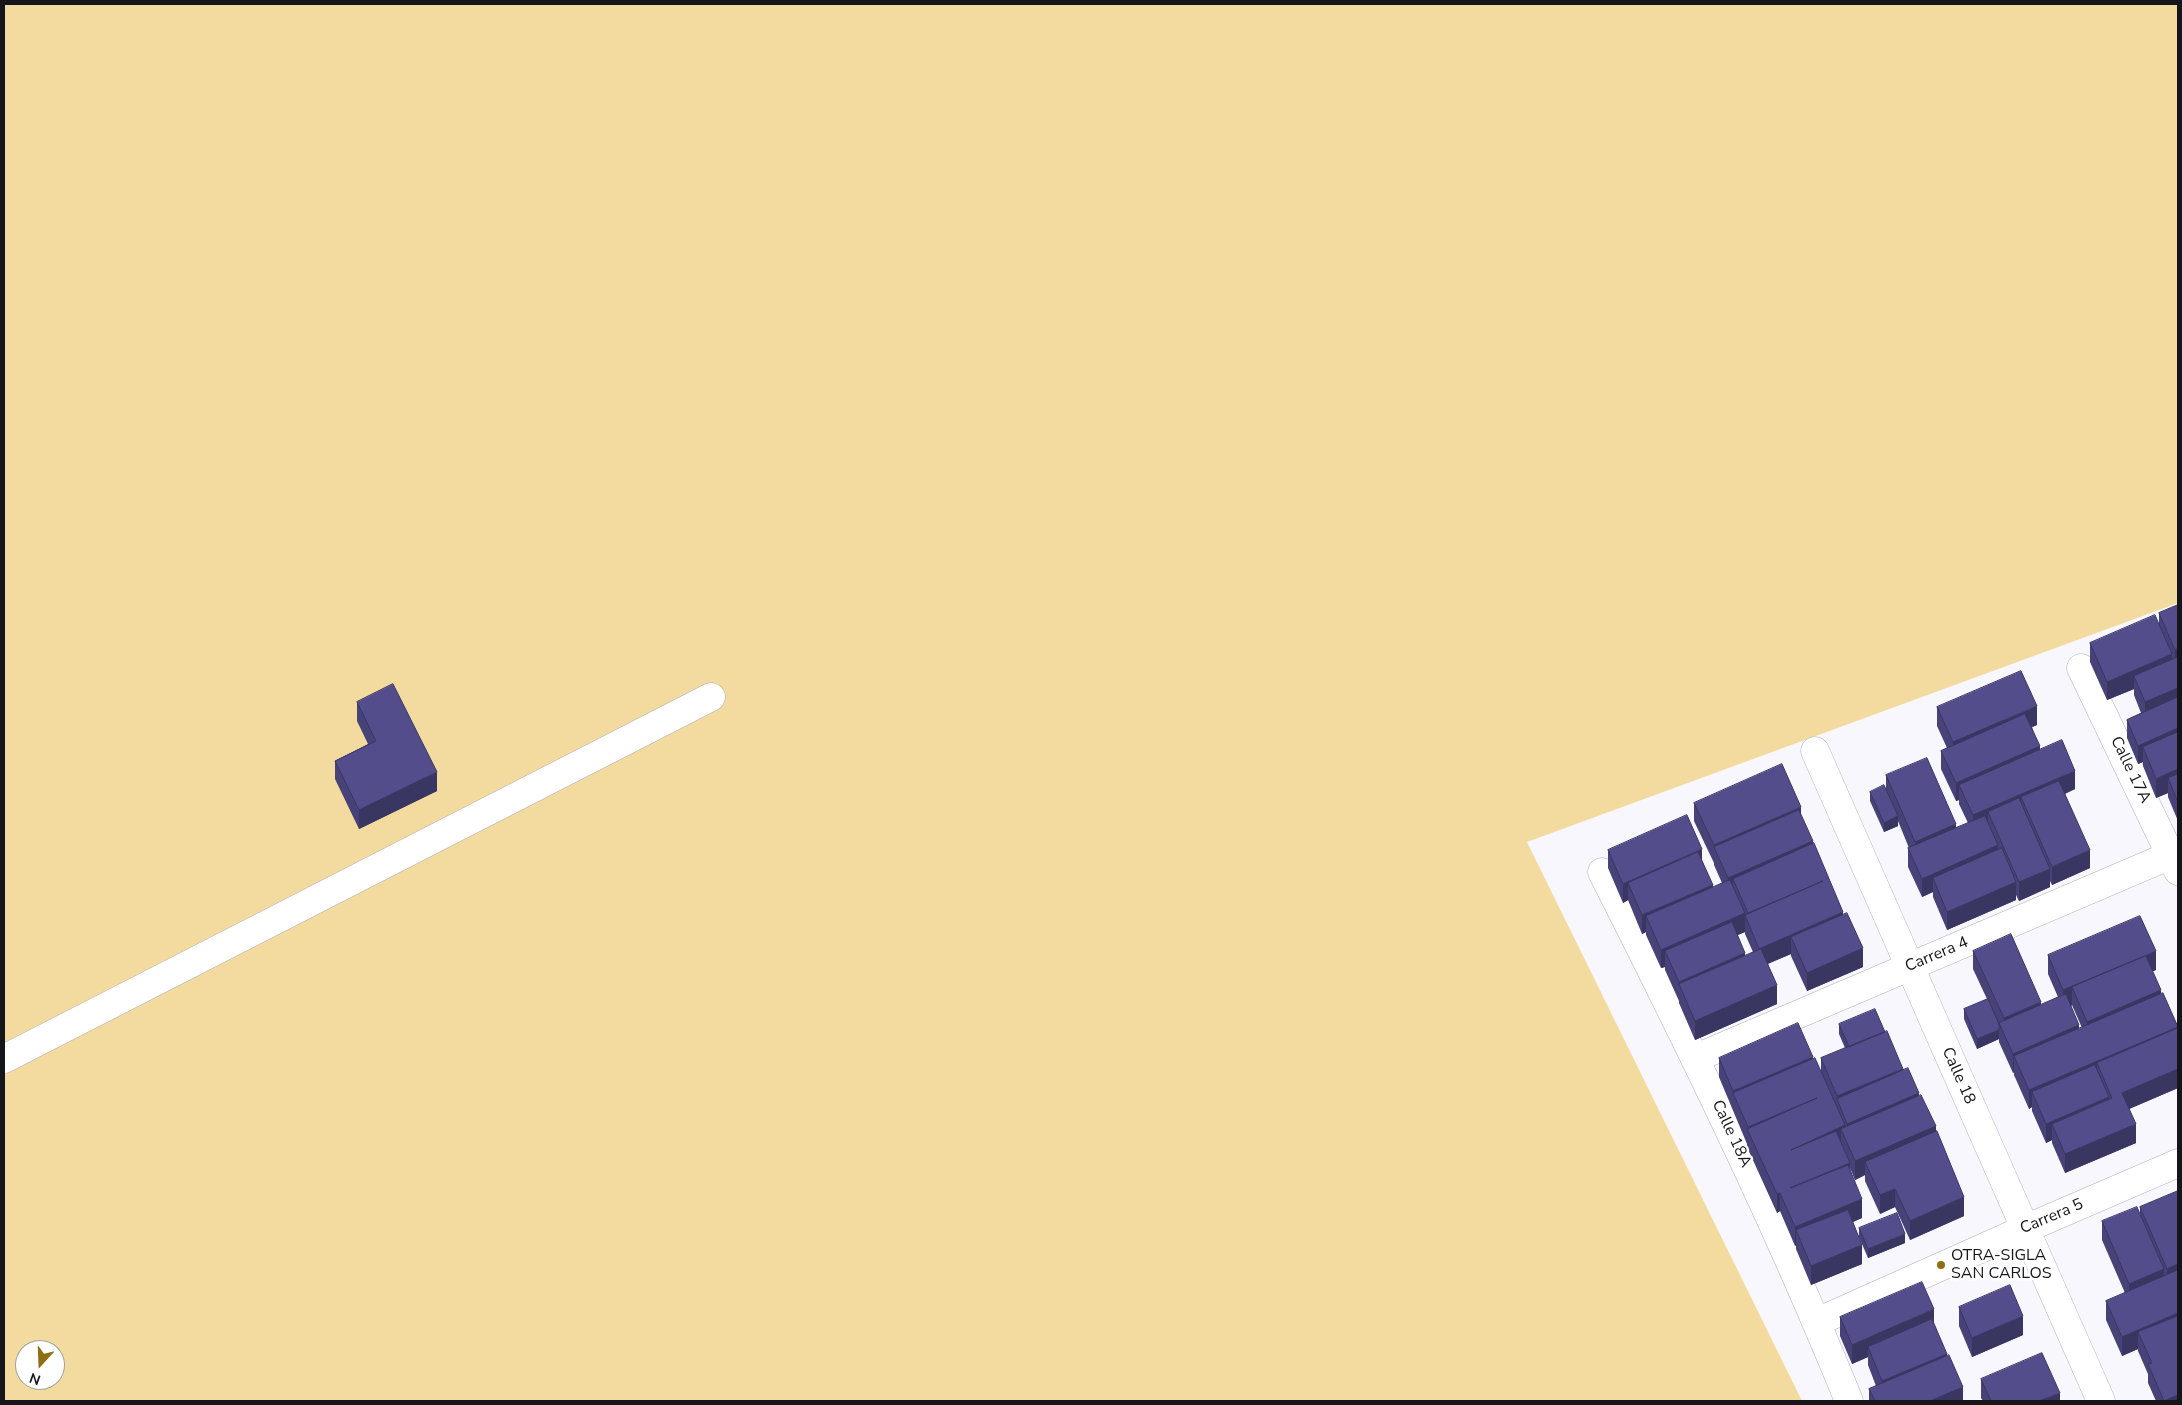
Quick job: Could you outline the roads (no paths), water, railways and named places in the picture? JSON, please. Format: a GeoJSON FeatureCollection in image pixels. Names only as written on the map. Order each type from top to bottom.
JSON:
{"type":"FeatureCollection","features":[{"type":"Feature","properties":{"kind":"street","name":"Calle 17A"},"geometry":{"type":"LineString","coordinates":[[2081,668],[2176,860]]}},
{"type":"Feature","properties":{"kind":"street"},"geometry":{"type":"LineString","coordinates":[[4,1059],[711,697]]}},
{"type":"Feature","properties":{"kind":"street","name":"Calle 18"},"geometry":{"type":"LineString","coordinates":[[1815,751],[2101,1401]]}},
{"type":"Feature","properties":{"kind":"street","name":"Carrera 4"},"geometry":{"type":"LineString","coordinates":[[1696,1058],[1909,967],[2176,860]]}},
{"type":"Feature","properties":{"kind":"street","name":"Calle 18A"},"geometry":{"type":"LineString","coordinates":[[1602,872],[1696,1058],[1817,1322],[1849,1401]]}},
{"type":"Feature","properties":{"kind":"street","name":"Carrera 5"},"geometry":{"type":"LineString","coordinates":[[1817,1322],[2178,1163]]}},
{"type":"Feature","properties":{"kind":"place","name":"OTRA-SIGLA SAN CARLOS"},"geometry":{"type":"Point","coordinates":[1941,1265]}}]}
